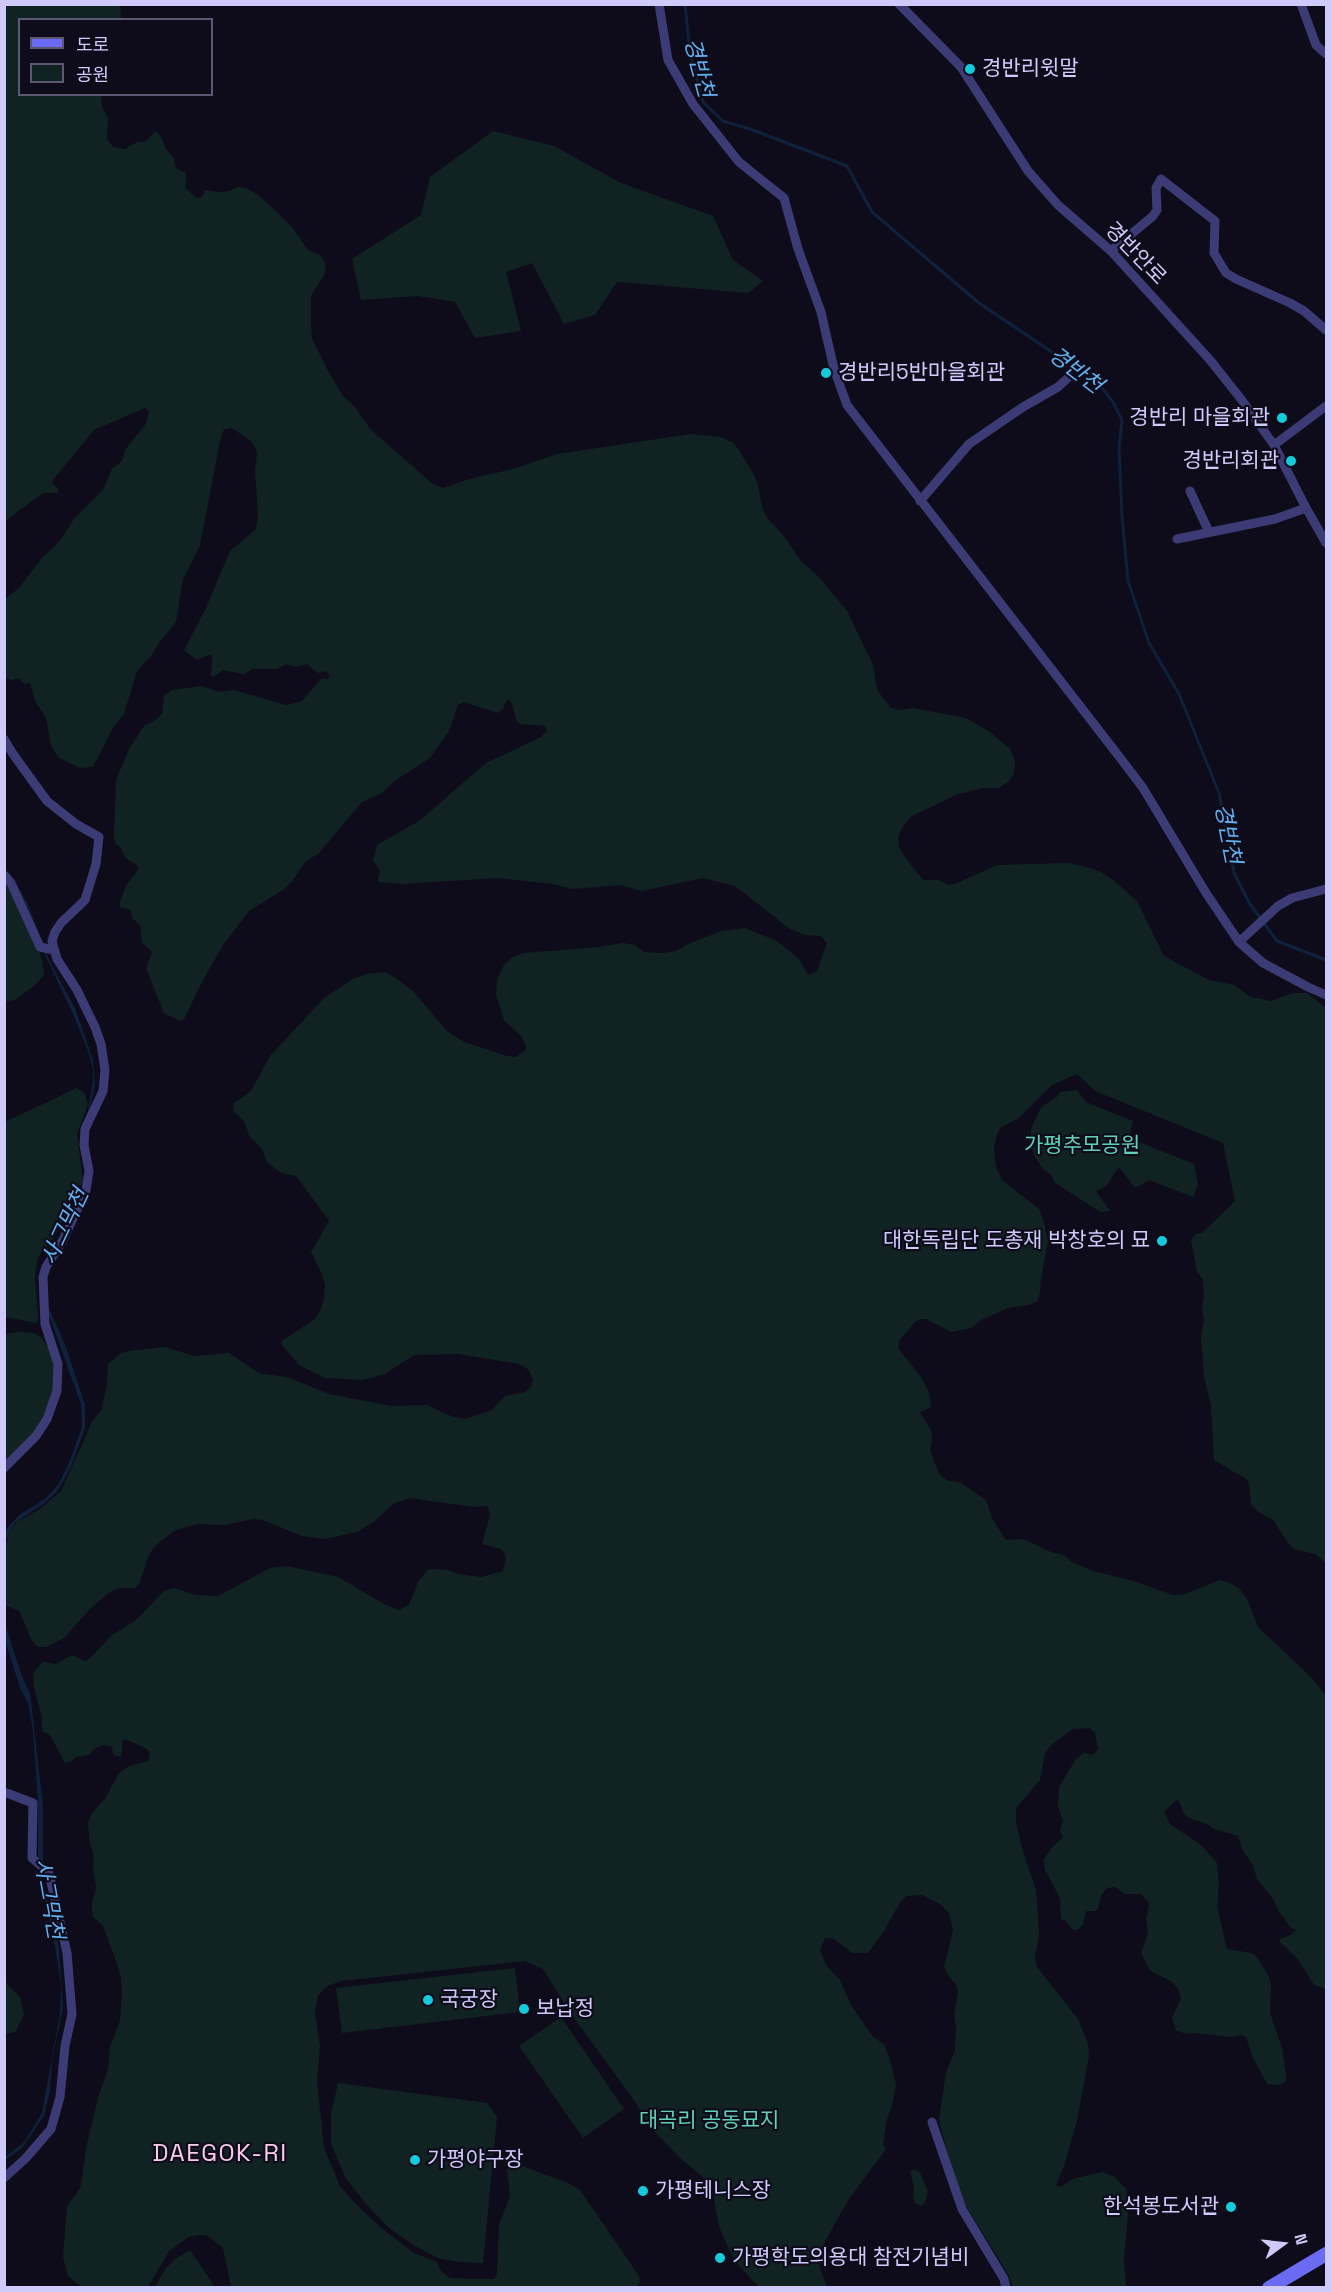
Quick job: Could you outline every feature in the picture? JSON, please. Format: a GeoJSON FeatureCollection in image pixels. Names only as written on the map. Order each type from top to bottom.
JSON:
{"type":"FeatureCollection","features":[{"type":"Feature","properties":{"kind":"main road"},"geometry":{"type":"LineString","coordinates":[[1269,2288],[1326,2254]]}},
{"type":"Feature","properties":{"kind":"street"},"geometry":{"type":"LineString","coordinates":[[659,4],[668,60],[693,104],[739,162],[784,198],[798,249],[821,312],[834,369],[847,405],[1132,773],[1239,942],[1263,963],[1326,995]]}},
{"type":"Feature","properties":{"kind":"street","name":"경반안로"},"geometry":{"type":"LineString","coordinates":[[899,4],[961,67],[1028,171],[1058,205],[1111,251],[1213,364],[1274,445],[1326,543]]}},
{"type":"Feature","properties":{"kind":"street"},"geometry":{"type":"LineString","coordinates":[[1301,4],[1316,45],[1326,54]]}},
{"type":"Feature","properties":{"kind":"street"},"geometry":{"type":"LineString","coordinates":[[1111,251],[1153,216],[1157,210],[1156,188],[1161,179],[1215,221],[1214,253],[1226,273],[1290,303],[1304,311],[1326,330]]}},
{"type":"Feature","properties":{"kind":"street"},"geometry":{"type":"LineString","coordinates":[[920,501],[969,444],[1061,385],[1069,377]]}},
{"type":"Feature","properties":{"kind":"street"},"geometry":{"type":"LineString","coordinates":[[1274,445],[1326,406]]}},
{"type":"Feature","properties":{"kind":"street"},"geometry":{"type":"LineString","coordinates":[[1190,490],[1209,532]]}},
{"type":"Feature","properties":{"kind":"street"},"geometry":{"type":"LineString","coordinates":[[1177,539],[1275,519],[1306,508]]}},
{"type":"Feature","properties":{"kind":"street"},"geometry":{"type":"LineString","coordinates":[[4,739],[47,801],[76,824],[99,837],[96,864],[85,900],[55,932],[52,950],[87,1009],[95,1028],[101,1044],[105,1079],[99,1100],[85,1129],[84,1145],[89,1172],[86,1190],[43,1277],[45,1324],[58,1364],[57,1391],[47,1419],[36,1436],[4,1468]]}},
{"type":"Feature","properties":{"kind":"street"},"geometry":{"type":"LineString","coordinates":[[4,875],[11,883],[40,947],[52,950]]}},
{"type":"Feature","properties":{"kind":"street"},"geometry":{"type":"LineString","coordinates":[[1239,942],[1278,906],[1292,898],[1326,889]]}},
{"type":"Feature","properties":{"kind":"street"},"geometry":{"type":"LineString","coordinates":[[4,1792],[33,1803],[32,1858],[49,1872],[67,1953],[72,2020],[65,2046],[60,2097],[51,2129],[26,2158],[4,2178]]}},
{"type":"Feature","properties":{"kind":"street"},"geometry":{"type":"LineString","coordinates":[[932,2122],[962,2209],[1004,2279],[1006,2288]]}},
{"type":"Feature","properties":{"kind":"green space","name":"대곡리 공동묘지"},"geometry":{"type":"Polygon","coordinates":[[[5,5],[116,5],[120,7],[121,18],[18,18],[18,96],[101,96],[102,107],[108,118],[107,139],[113,147],[125,149],[137,142],[145,142],[155,131],[160,135],[166,149],[173,157],[176,168],[186,173],[185,188],[197,198],[202,197],[205,190],[220,192],[238,187],[245,188],[257,194],[277,212],[292,227],[308,250],[320,255],[325,263],[324,275],[311,296],[311,327],[312,338],[327,369],[343,396],[354,406],[371,430],[433,484],[443,488],[557,454],[691,434],[721,437],[734,443],[752,471],[767,518],[784,536],[800,560],[819,577],[847,611],[873,665],[877,690],[891,708],[901,710],[913,708],[966,718],[990,732],[1010,749],[1015,761],[1014,774],[1008,782],[998,788],[982,788],[956,795],[912,816],[903,826],[898,837],[899,847],[923,880],[938,880],[948,885],[955,884],[997,865],[1068,863],[1087,867],[1112,879],[1137,901],[1164,956],[1209,980],[1234,985],[1251,997],[1271,1001],[1293,993],[1307,993],[1326,1008],[1326,1563],[1315,1554],[1294,1549],[1273,1520],[1257,1511],[1251,1504],[1249,1483],[1246,1479],[1214,1460],[1211,1406],[1204,1376],[1201,1337],[1204,1320],[1203,1279],[1197,1272],[1191,1240],[1196,1234],[1202,1233],[1235,1201],[1223,1143],[1095,1091],[1077,1074],[1052,1085],[1019,1118],[1000,1128],[994,1150],[996,1168],[1002,1180],[1039,1209],[1044,1222],[1048,1241],[1037,1301],[1029,1305],[1008,1308],[981,1320],[971,1328],[952,1332],[926,1319],[921,1319],[915,1322],[899,1341],[898,1348],[921,1377],[929,1393],[931,1407],[920,1412],[931,1430],[930,1450],[939,1473],[946,1480],[961,1483],[986,1500],[993,1520],[1006,1540],[1024,1539],[1051,1552],[1064,1555],[1070,1561],[1093,1571],[1134,1581],[1173,1595],[1185,1594],[1220,1580],[1230,1583],[1240,1589],[1248,1601],[1258,1627],[1312,1678],[1326,1696],[1326,1989],[1314,1985],[1298,1959],[1280,1942],[1280,1939],[1291,1935],[1296,1930],[1290,1927],[1274,1900],[1257,1879],[1253,1865],[1243,1851],[1238,1836],[1189,1818],[1184,1814],[1179,1801],[1176,1800],[1164,1812],[1170,1824],[1201,1845],[1217,1863],[1219,1886],[1217,1906],[1227,1949],[1251,1953],[1257,1957],[1268,1975],[1271,1983],[1270,2013],[1282,2048],[1286,2076],[1285,2082],[1279,2085],[1267,2084],[1253,2058],[1246,2037],[1186,2034],[1176,2030],[1172,2018],[1181,1998],[1178,1988],[1171,1981],[1150,1971],[1141,1953],[1148,1933],[1146,1918],[1149,1907],[1141,1894],[1125,1894],[1115,1887],[1107,1888],[1101,1895],[1098,1909],[1086,1911],[1083,1925],[1077,1930],[1071,1929],[1066,1921],[1061,1919],[1060,1898],[1045,1870],[1044,1859],[1053,1846],[1063,1838],[1060,1830],[1063,1821],[1058,1807],[1059,1787],[1076,1759],[1084,1753],[1093,1755],[1098,1749],[1095,1733],[1090,1728],[1073,1729],[1051,1745],[1045,1753],[1040,1780],[1016,1808],[1016,1823],[1023,1852],[1036,1890],[1039,1934],[1035,1958],[1037,1967],[1078,2019],[1088,2044],[1089,2056],[1077,2121],[1056,2185],[1063,2186],[1072,2179],[1102,2172],[1115,2177],[1126,2189],[1129,2203],[1124,2259],[1126,2287],[1013,2287],[1008,2274],[966,2206],[953,2174],[939,2120],[946,2072],[955,2050],[954,2014],[958,1992],[956,1984],[944,1967],[953,1930],[949,1913],[940,1904],[922,1895],[906,1896],[901,1901],[868,1953],[852,1953],[834,1939],[825,1938],[820,1950],[826,1965],[840,1980],[851,2005],[873,2037],[884,2044],[896,2085],[886,2122],[883,2145],[886,2149],[849,2199],[825,2241],[819,2266],[827,2287],[760,2287],[755,2283],[734,2260],[719,2227],[713,2193],[703,2177],[679,2157],[648,2125],[636,2103],[569,2011],[543,1969],[525,1961],[341,1981],[328,1986],[318,1995],[315,2013],[320,2046],[317,2081],[324,2148],[340,2186],[355,2203],[380,2227],[414,2253],[437,2262],[441,2271],[450,2278],[494,2279],[497,2274],[499,2224],[510,2196],[507,2169],[510,2164],[517,2164],[568,2183],[580,2190],[639,2276],[640,2282],[637,2286],[231,2287],[223,2248],[208,2236],[199,2235],[189,2237],[169,2251],[148,2287],[82,2287],[68,2276],[63,2257],[67,2207],[81,2186],[86,2148],[99,2094],[108,2070],[110,2046],[120,2021],[122,1994],[121,1977],[103,1926],[93,1917],[92,1903],[96,1888],[94,1856],[88,1823],[92,1813],[105,1799],[119,1773],[129,1766],[148,1761],[150,1754],[147,1749],[125,1739],[121,1757],[114,1755],[111,1746],[103,1745],[94,1749],[89,1755],[76,1757],[65,1763],[50,1735],[42,1731],[42,1718],[33,1675],[37,1668],[43,1662],[56,1664],[72,1655],[84,1661],[88,1660],[112,1635],[135,1621],[164,1591],[174,1588],[195,1595],[218,1596],[270,1568],[287,1566],[338,1577],[399,1610],[409,1605],[419,1580],[429,1569],[448,1570],[458,1574],[481,1577],[503,1571],[506,1560],[501,1549],[482,1544],[490,1515],[488,1507],[483,1506],[474,1507],[409,1498],[393,1504],[375,1521],[357,1532],[325,1539],[302,1536],[263,1520],[253,1519],[225,1525],[197,1524],[174,1531],[155,1546],[149,1555],[139,1584],[135,1588],[120,1588],[110,1592],[90,1609],[64,1638],[46,1647],[38,1647],[32,1641],[19,1611],[5,1605],[5,1548],[10,1531],[17,1522],[40,1509],[61,1491],[93,1420],[101,1411],[107,1384],[108,1364],[121,1353],[165,1347],[194,1356],[229,1353],[263,1374],[287,1377],[329,1394],[392,1406],[427,1405],[453,1417],[465,1419],[492,1410],[505,1396],[525,1392],[531,1387],[533,1380],[529,1370],[519,1364],[458,1354],[414,1355],[385,1374],[363,1380],[325,1378],[299,1365],[282,1345],[282,1341],[315,1319],[321,1309],[325,1284],[311,1252],[329,1221],[296,1176],[281,1173],[267,1162],[262,1149],[250,1137],[243,1120],[233,1111],[234,1103],[251,1091],[270,1056],[324,998],[353,979],[366,974],[385,972],[396,978],[413,991],[447,1031],[464,1042],[516,1057],[526,1050],[526,1046],[521,1036],[504,1020],[496,995],[497,980],[504,965],[511,958],[523,953],[623,943],[635,945],[644,952],[663,953],[676,951],[721,931],[745,928],[777,941],[799,959],[808,975],[817,971],[827,943],[821,936],[805,935],[790,929],[735,886],[703,878],[642,891],[620,885],[572,889],[553,884],[498,878],[401,884],[379,882],[380,871],[373,860],[377,845],[419,821],[486,763],[541,737],[547,731],[545,726],[517,722],[509,699],[498,713],[464,702],[458,705],[449,731],[430,758],[393,782],[382,793],[362,802],[318,854],[306,861],[283,890],[249,911],[223,945],[184,1019],[180,1021],[164,1013],[146,968],[152,952],[142,942],[140,925],[133,919],[130,909],[121,908],[119,904],[126,886],[138,870],[137,865],[125,858],[114,836],[116,780],[129,749],[144,726],[162,714],[164,695],[172,690],[202,686],[219,692],[234,690],[286,705],[302,701],[322,678],[327,679],[330,676],[326,671],[318,673],[307,664],[296,667],[286,664],[277,669],[253,669],[244,674],[223,670],[213,677],[211,675],[211,654],[197,660],[184,650],[205,610],[230,551],[256,529],[258,516],[255,471],[257,452],[252,442],[232,428],[224,429],[200,545],[183,579],[176,622],[137,671],[124,714],[112,729],[93,767],[80,768],[59,758],[51,746],[46,718],[35,701],[30,683],[24,684],[19,678],[13,680],[5,678],[6,598],[19,588],[42,558],[59,542],[74,519],[103,490],[112,469],[122,461],[125,450],[145,425],[149,412],[145,408],[94,430],[53,480],[52,483],[58,488],[58,493],[43,493],[5,521],[5,5]]]}},
{"type":"Feature","properties":{"kind":"green space"},"geometry":{"type":"Polygon","coordinates":[[[493,131],[554,146],[621,183],[713,216],[733,260],[763,281],[748,293],[617,282],[595,315],[564,324],[532,263],[506,272],[521,331],[475,338],[455,302],[418,296],[361,300],[352,259],[421,215],[430,177],[493,131]]]}},
{"type":"Feature","properties":{"kind":"green space"},"geometry":{"type":"Polygon","coordinates":[[[4,879],[36,943],[44,975],[15,1000],[8,1001],[4,1001],[4,879]]]}},
{"type":"Feature","properties":{"kind":"green space"},"geometry":{"type":"Polygon","coordinates":[[[77,1088],[84,1093],[88,1104],[77,1134],[83,1181],[54,1238],[37,1261],[35,1279],[38,1318],[36,1323],[5,1317],[5,1122],[77,1088]]]}},
{"type":"Feature","properties":{"kind":"green space","name":"가평추모공원"},"geometry":{"type":"Polygon","coordinates":[[[1077,1090],[1086,1102],[1133,1121],[1129,1138],[1194,1164],[1198,1185],[1193,1197],[1149,1180],[1135,1188],[1119,1167],[1106,1186],[1096,1191],[1110,1211],[1100,1212],[1054,1182],[1053,1177],[1043,1169],[1035,1157],[1030,1142],[1031,1129],[1044,1105],[1057,1097],[1060,1092],[1077,1090]]]}},
{"type":"Feature","properties":{"kind":"green space"},"geometry":{"type":"Polygon","coordinates":[[[34,1333],[42,1338],[52,1354],[56,1365],[55,1390],[36,1430],[5,1461],[5,1334],[34,1333]]]}},
{"type":"Feature","properties":{"kind":"green space","name":"국궁장"},"geometry":{"type":"Polygon","coordinates":[[[515,1968],[520,2012],[342,2033],[336,1988],[515,1968]]]}},
{"type":"Feature","properties":{"kind":"green space"},"geometry":{"type":"Polygon","coordinates":[[[5,1982],[20,1997],[24,2015],[15,2032],[5,2034],[5,1982]]]}},
{"type":"Feature","properties":{"kind":"green space"},"geometry":{"type":"Polygon","coordinates":[[[561,2017],[624,2109],[583,2138],[519,2046],[561,2017]]]}},
{"type":"Feature","properties":{"kind":"green space","name":"가평야구장"},"geometry":{"type":"Polygon","coordinates":[[[338,2083],[487,2103],[497,2117],[483,2263],[440,2259],[413,2245],[389,2228],[365,2203],[345,2177],[331,2144],[331,2114],[338,2083]]]}},
{"type":"Feature","properties":{"kind":"green space"},"geometry":{"type":"Polygon","coordinates":[[[914,2169],[920,2172],[928,2192],[921,2206],[915,2203],[913,2196],[914,2187],[910,2172],[914,2169]]]}},
{"type":"Feature","properties":{"kind":"green space"},"geometry":{"type":"Polygon","coordinates":[[[190,2250],[215,2287],[155,2287],[166,2268],[190,2250]]]}},
{"type":"Feature","properties":{"kind":"water"},"geometry":{"type":"Polygon","coordinates":[[[4,864],[27,902],[50,962],[75,1008],[93,1060],[95,1085],[85,1128],[93,1081],[93,1069],[88,1051],[46,957],[28,908],[4,864]]]}},
{"type":"Feature","properties":{"kind":"water"},"geometry":{"type":"Polygon","coordinates":[[[45,1299],[66,1347],[85,1405],[85,1428],[71,1467],[57,1492],[15,1523],[5,1541],[5,1532],[19,1515],[45,1499],[58,1485],[82,1427],[81,1404],[45,1299]]]}},
{"type":"Feature","properties":{"kind":"water"},"geometry":{"type":"Polygon","coordinates":[[[4,1621],[30,1693],[43,1806],[43,1881],[59,1947],[63,2008],[52,2060],[50,2091],[44,2116],[22,2148],[5,2160],[5,2157],[24,2142],[42,2113],[60,2014],[61,1985],[54,1940],[38,1874],[38,1802],[33,1730],[28,1703],[20,1688],[5,1640],[4,1621]]]}},
{"type":"Feature","properties":{"kind":"waterway","name":"경반천"},"geometry":{"type":"LineString","coordinates":[[685,4],[690,53],[703,102],[723,121],[847,166],[872,212],[979,303],[1098,383],[1113,402],[1122,420],[1119,448],[1128,581],[1149,643],[1179,694],[1219,793],[1234,873],[1250,904],[1277,941],[1326,960]]}},
{"type":"Feature","properties":{"kind":"place","name":"경반리윗말"},"geometry":{"type":"Point","coordinates":[970,69]}},
{"type":"Feature","properties":{"kind":"place","name":"경반리5반마을회관"},"geometry":{"type":"Point","coordinates":[826,373]}},
{"type":"Feature","properties":{"kind":"place","name":"경반리 마을회관"},"geometry":{"type":"Point","coordinates":[1282,418]}},
{"type":"Feature","properties":{"kind":"place","name":"경반리회관"},"geometry":{"type":"Point","coordinates":[1291,461]}},
{"type":"Feature","properties":{"kind":"place","name":"대한독립단 도총재 박창호의 묘"},"geometry":{"type":"Point","coordinates":[1162,1241]}},
{"type":"Feature","properties":{"kind":"place","name":"국궁장"},"geometry":{"type":"Point","coordinates":[428,2000]}},
{"type":"Feature","properties":{"kind":"place","name":"보납정"},"geometry":{"type":"Point","coordinates":[524,2009]}},
{"type":"Feature","properties":{"kind":"place","name":"가평야구장"},"geometry":{"type":"Point","coordinates":[415,2160]}},
{"type":"Feature","properties":{"kind":"place","name":"가평테니스장"},"geometry":{"type":"Point","coordinates":[643,2191]}},
{"type":"Feature","properties":{"kind":"place","name":"한석봉도서관"},"geometry":{"type":"Point","coordinates":[1231,2207]}},
{"type":"Feature","properties":{"kind":"place","name":"가평학도의용대 참전기념비"},"geometry":{"type":"Point","coordinates":[720,2258]}},
{"type":"Feature","properties":{"kind":"district","name":"DAEGOK-RI"},"geometry":{"type":"Point","coordinates":[220,2154]}},
{"type":"Feature","properties":{"kind":"water label","name":"사그막천"},"geometry":{"type":"Point","coordinates":[66,1227]}},
{"type":"Feature","properties":{"kind":"water label","name":"사그막천"},"geometry":{"type":"Point","coordinates":[48,1899]}}]}
